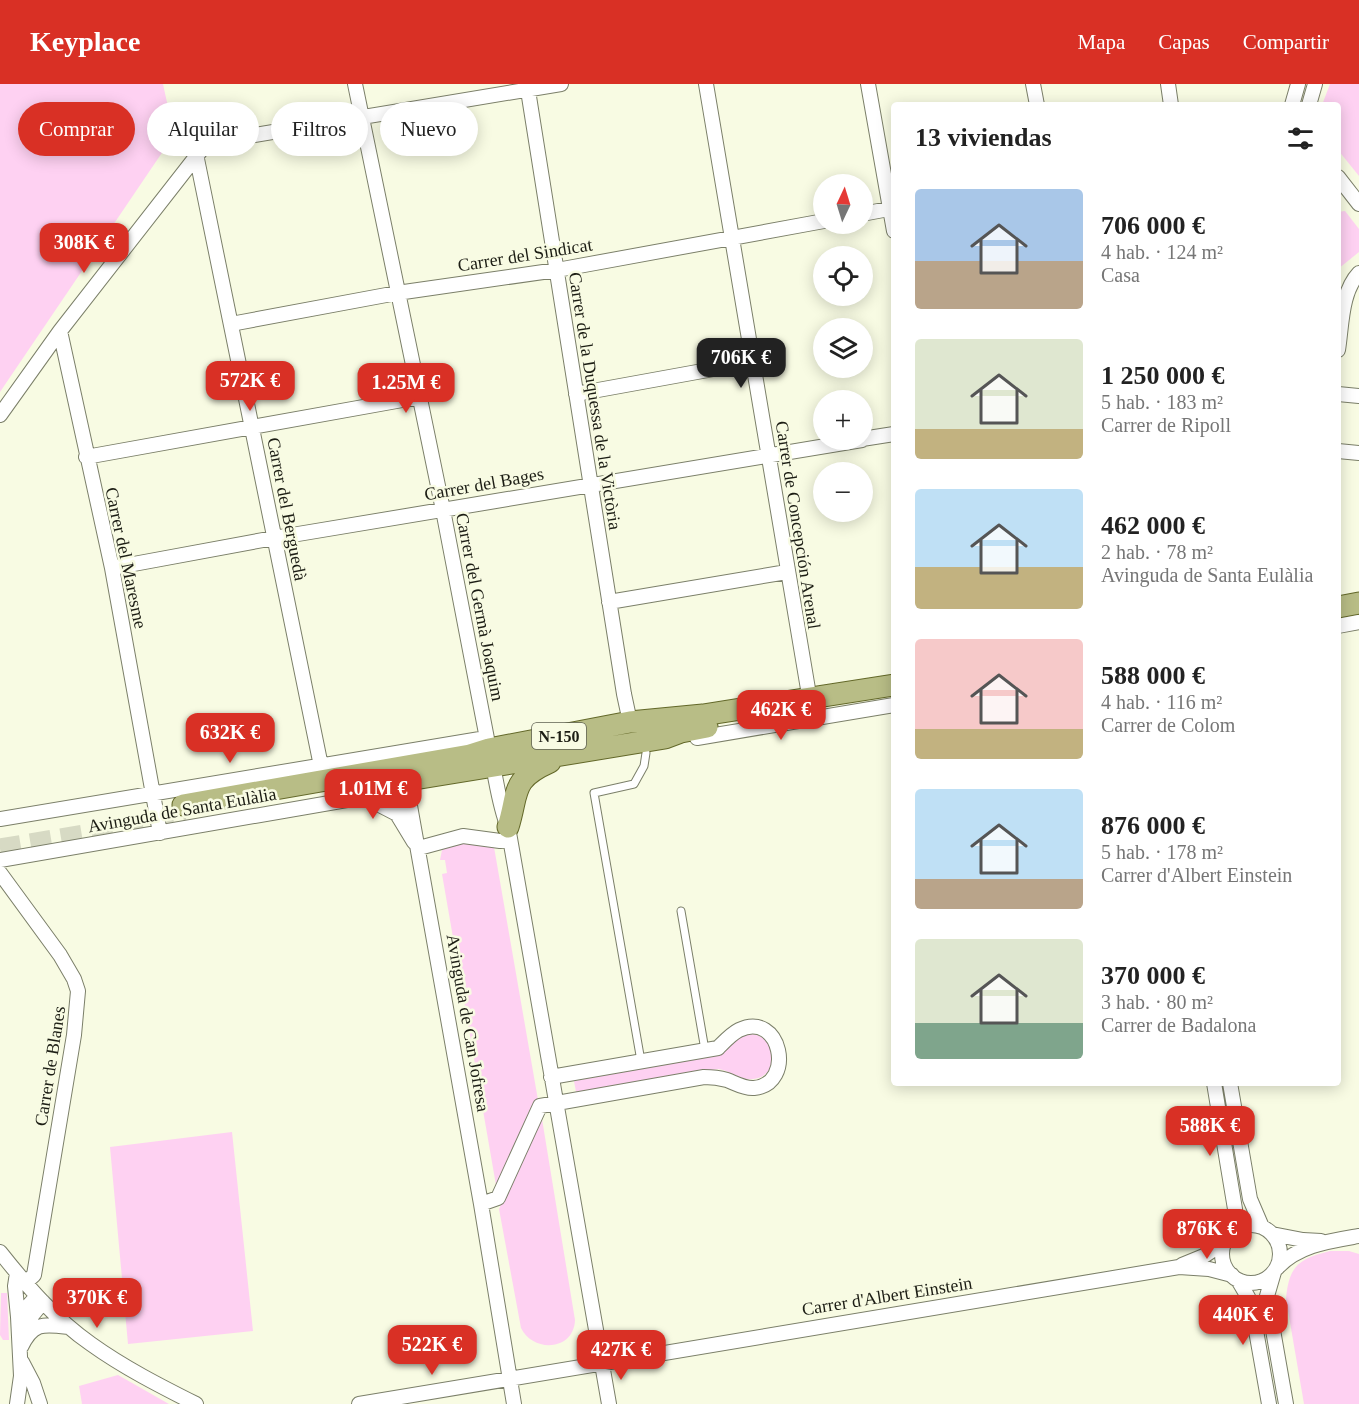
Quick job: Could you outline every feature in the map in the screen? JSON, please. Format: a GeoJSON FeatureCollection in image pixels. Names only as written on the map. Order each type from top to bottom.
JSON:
{"type":"FeatureCollection","features":[{"type":"Feature","properties":{"kind":"main road"},"geometry":{"type":"LineString","coordinates":[[1341,606],[1359,603]]}},
{"type":"Feature","properties":{"kind":"main road"},"geometry":{"type":"LineString","coordinates":[[1341,617],[1359,614]]}},
{"type":"Feature","properties":{"kind":"main road","name":"N-150"},"geometry":{"type":"LineString","coordinates":[[891,685],[703,715],[630,722],[481,750],[184,811],[409,780],[481,750],[564,756],[665,738],[681,732],[891,697]]}},
{"type":"Feature","properties":{"kind":"main road"},"geometry":{"type":"LineString","coordinates":[[509,834],[512,802],[519,784],[530,772],[564,756]]}},
{"type":"Feature","properties":{"kind":"street","name":"Carrer del Germà Joaquim"},"geometry":{"type":"LineString","coordinates":[[355,84],[359,102]]}},
{"type":"Feature","properties":{"kind":"street"},"geometry":{"type":"LineString","coordinates":[[368,117],[528,87],[561,84]]}},
{"type":"Feature","properties":{"kind":"street","name":"Carrer de Concepción Arenal"},"geometry":{"type":"LineString","coordinates":[[706,84],[808,689]]}},
{"type":"Feature","properties":{"kind":"street"},"geometry":{"type":"LineString","coordinates":[[868,84],[891,204]]}},
{"type":"Feature","properties":{"kind":"street"},"geometry":{"type":"LineString","coordinates":[[1033,84],[1036,102]]}},
{"type":"Feature","properties":{"kind":"street"},"geometry":{"type":"LineString","coordinates":[[1168,84],[1171,102]]}},
{"type":"Feature","properties":{"kind":"street"},"geometry":{"type":"LineString","coordinates":[[1293,102],[1298,84]]}},
{"type":"Feature","properties":{"kind":"street"},"geometry":{"type":"LineString","coordinates":[[1310,102],[1315,84]]}},
{"type":"Feature","properties":{"kind":"street","name":"Carrer de la Duquessa de la Victòria"},"geometry":{"type":"LineString","coordinates":[[528,87],[630,722]]}},
{"type":"Feature","properties":{"kind":"street","name":"Carrer del Germà Joaquim"},"geometry":{"type":"LineString","coordinates":[[368,144],[443,510],[481,750]]}},
{"type":"Feature","properties":{"kind":"street"},"geometry":{"type":"LineString","coordinates":[[0,415],[60,331],[194,156]]}},
{"type":"Feature","properties":{"kind":"street","name":"Carrer del Berguedà"},"geometry":{"type":"LineString","coordinates":[[196,156],[321,766]]}},
{"type":"Feature","properties":{"kind":"street"},"geometry":{"type":"LineString","coordinates":[[1341,183],[1359,204]]}},
{"type":"Feature","properties":{"kind":"street"},"geometry":{"type":"LineString","coordinates":[[873,212],[891,209]]}},
{"type":"Feature","properties":{"kind":"street","name":"Carrer del Sindicat"},"geometry":{"type":"LineString","coordinates":[[231,324],[397,293],[557,270],[813,223]]}},
{"type":"Feature","properties":{"kind":"street"},"geometry":{"type":"LineString","coordinates":[[1341,331],[1347,294],[1352,280],[1359,273]]}},
{"type":"Feature","properties":{"kind":"street","name":"Carrer del Maresme"},"geometry":{"type":"LineString","coordinates":[[60,331],[112,568],[160,833]]}},
{"type":"Feature","properties":{"kind":"street"},"geometry":{"type":"LineString","coordinates":[[576,394],[752,362]]}},
{"type":"Feature","properties":{"kind":"street"},"geometry":{"type":"LineString","coordinates":[[1341,394],[1359,396]]}},
{"type":"Feature","properties":{"kind":"street"},"geometry":{"type":"LineString","coordinates":[[86,457],[419,397]]}},
{"type":"Feature","properties":{"kind":"street","name":"Carrer del Bages"},"geometry":{"type":"LineString","coordinates":[[873,438],[891,435]]}},
{"type":"Feature","properties":{"kind":"street","name":"Carrer del Bages"},"geometry":{"type":"LineString","coordinates":[[112,568],[274,537],[813,448]]}},
{"type":"Feature","properties":{"kind":"street"},"geometry":{"type":"LineString","coordinates":[[1341,451],[1359,453]]}},
{"type":"Feature","properties":{"kind":"street"},"geometry":{"type":"LineString","coordinates":[[609,602],[787,572]]}},
{"type":"Feature","properties":{"kind":"street"},"geometry":{"type":"LineString","coordinates":[[1341,596],[1359,593]]}},
{"type":"Feature","properties":{"kind":"street"},"geometry":{"type":"LineString","coordinates":[[1341,625],[1359,622]]}},
{"type":"Feature","properties":{"kind":"street"},"geometry":{"type":"LineString","coordinates":[[630,722],[891,675]]}},
{"type":"Feature","properties":{"kind":"street"},"geometry":{"type":"LineString","coordinates":[[665,738],[683,740],[891,705]]}},
{"type":"Feature","properties":{"kind":"street"},"geometry":{"type":"LineString","coordinates":[[481,750],[509,834],[609,1404]]}},
{"type":"Feature","properties":{"kind":"street","name":"Avinguda de Santa Eulàlia"},"geometry":{"type":"LineString","coordinates":[[0,819],[321,766],[481,750]]}},
{"type":"Feature","properties":{"kind":"street","name":"Avinguda de Can Jofresa"},"geometry":{"type":"LineString","coordinates":[[409,780],[407,789],[482,1204],[514,1404]]}},
{"type":"Feature","properties":{"kind":"street"},"geometry":{"type":"LineString","coordinates":[[361,788],[394,799],[411,812]]}},
{"type":"Feature","properties":{"kind":"street","name":"Avinguda de Santa Eulàlia"},"geometry":{"type":"LineString","coordinates":[[0,860],[364,797],[397,814],[418,849]]}},
{"type":"Feature","properties":{"kind":"street"},"geometry":{"type":"LineString","coordinates":[[418,849],[463,836],[500,841],[509,834]]}},
{"type":"Feature","properties":{"kind":"street","name":"Carrer de Blanes"},"geometry":{"type":"LineString","coordinates":[[0,873],[60,955],[74,979],[78,1001],[34,1275],[21,1278]]}},
{"type":"Feature","properties":{"kind":"street"},"geometry":{"type":"LineString","coordinates":[[482,1204],[498,1198],[540,1106],[704,1077],[721,1078],[750,1089],[757,1088],[773,1077],[779,1059],[778,1044],[773,1036],[758,1028],[742,1028],[733,1033],[718,1048],[551,1077]]}},
{"type":"Feature","properties":{"kind":"street"},"geometry":{"type":"LineString","coordinates":[[1214,1086],[1234,1209],[1222,1256],[1224,1263],[1248,1297],[1252,1308],[1269,1404]]}},
{"type":"Feature","properties":{"kind":"street"},"geometry":{"type":"LineString","coordinates":[[1231,1086],[1250,1199],[1267,1230],[1279,1244],[1281,1252],[1267,1296],[1286,1404]]}},
{"type":"Feature","properties":{"kind":"street"},"geometry":{"type":"LineString","coordinates":[[1228,1237],[1242,1226],[1249,1225],[1303,1240],[1326,1242]]}},
{"type":"Feature","properties":{"kind":"street","name":"Carrer d'Albert Einstein"},"geometry":{"type":"LineString","coordinates":[[1179,1267],[1204,1256],[1228,1237]]}},
{"type":"Feature","properties":{"kind":"street"},"geometry":{"type":"LineString","coordinates":[[1235,1277],[1249,1282],[1260,1281],[1296,1253],[1326,1242],[1355,1238]]}},
{"type":"Feature","properties":{"kind":"street"},"geometry":{"type":"LineString","coordinates":[[0,1252],[40,1299],[69,1327],[134,1371],[196,1404]]}},
{"type":"Feature","properties":{"kind":"street","name":"Carrer d'Albert Einstein"},"geometry":{"type":"LineString","coordinates":[[359,1404],[1179,1267],[1209,1269],[1235,1277]]}},
{"type":"Feature","properties":{"kind":"street"},"geometry":{"type":"LineString","coordinates":[[21,1278],[15,1286],[18,1336],[21,1353],[40,1404]]}},
{"type":"Feature","properties":{"kind":"street"},"geometry":{"type":"LineString","coordinates":[[18,1317],[40,1299]]}},
{"type":"Feature","properties":{"kind":"street"},"geometry":{"type":"LineString","coordinates":[[17,1404],[21,1353],[30,1318],[40,1299]]}},
{"type":"Feature","properties":{"kind":"street"},"geometry":{"type":"LineString","coordinates":[[27,1334],[33,1328],[43,1325],[69,1327]]}},
{"type":"Feature","properties":{"kind":"lane"},"geometry":{"type":"LineString","coordinates":[[641,1062],[594,793],[634,784],[644,766],[646,753]]}},
{"type":"Feature","properties":{"kind":"lane"},"geometry":{"type":"LineString","coordinates":[[681,911],[705,1050]]}},
{"type":"Feature","properties":{"kind":"shaded area"},"geometry":{"type":"Polygon","coordinates":[[[0,84],[163,84],[167,102],[147,102],[147,156],[160,156],[0,392],[0,84]]]}},
{"type":"Feature","properties":{"kind":"shaded area"},"geometry":{"type":"Polygon","coordinates":[[[1330,84],[1359,84],[1359,176],[1341,154],[1341,102],[1323,102],[1330,84]]]}},
{"type":"Feature","properties":{"kind":"shaded area"},"geometry":{"type":"Polygon","coordinates":[[[1345,211],[1359,229],[1359,252],[1341,267],[1341,212],[1345,211]]]}},
{"type":"Feature","properties":{"kind":"shaded area"},"geometry":{"type":"Polygon","coordinates":[[[459,842],[494,847],[538,1100],[497,1191],[442,874],[447,873],[445,860],[440,860],[442,850],[459,842]]]}},
{"type":"Feature","properties":{"kind":"shaded area"},"geometry":{"type":"Polygon","coordinates":[[[748,1034],[766,1040],[773,1055],[769,1071],[762,1076],[748,1079],[718,1069],[576,1092],[574,1081],[717,1055],[740,1036],[748,1034]]]}},
{"type":"Feature","properties":{"kind":"shaded area"},"geometry":{"type":"Polygon","coordinates":[[[542,1119],[575,1320],[568,1338],[552,1345],[534,1342],[521,1328],[499,1209],[542,1119]]]}},
{"type":"Feature","properties":{"kind":"shaded area"},"geometry":{"type":"Polygon","coordinates":[[[232,1132],[253,1331],[128,1344],[110,1147],[232,1132]]]}},
{"type":"Feature","properties":{"kind":"shaded area"},"geometry":{"type":"Polygon","coordinates":[[[1330,1251],[1349,1251],[1359,1254],[1359,1404],[1304,1404],[1286,1299],[1287,1288],[1293,1271],[1298,1265],[1310,1257],[1330,1251]]]}},
{"type":"Feature","properties":{"kind":"shaded area"},"geometry":{"type":"Polygon","coordinates":[[[1,1293],[7,1293],[9,1340],[3,1340],[0,1335],[1,1293]]]}},
{"type":"Feature","properties":{"kind":"shaded area"},"geometry":{"type":"Polygon","coordinates":[[[118,1375],[169,1404],[82,1404],[79,1386],[118,1375]]]}},
{"type":"Feature","properties":{"kind":"tunnel"},"geometry":{"type":"LineString","coordinates":[[0,849],[186,818]]}}]}
